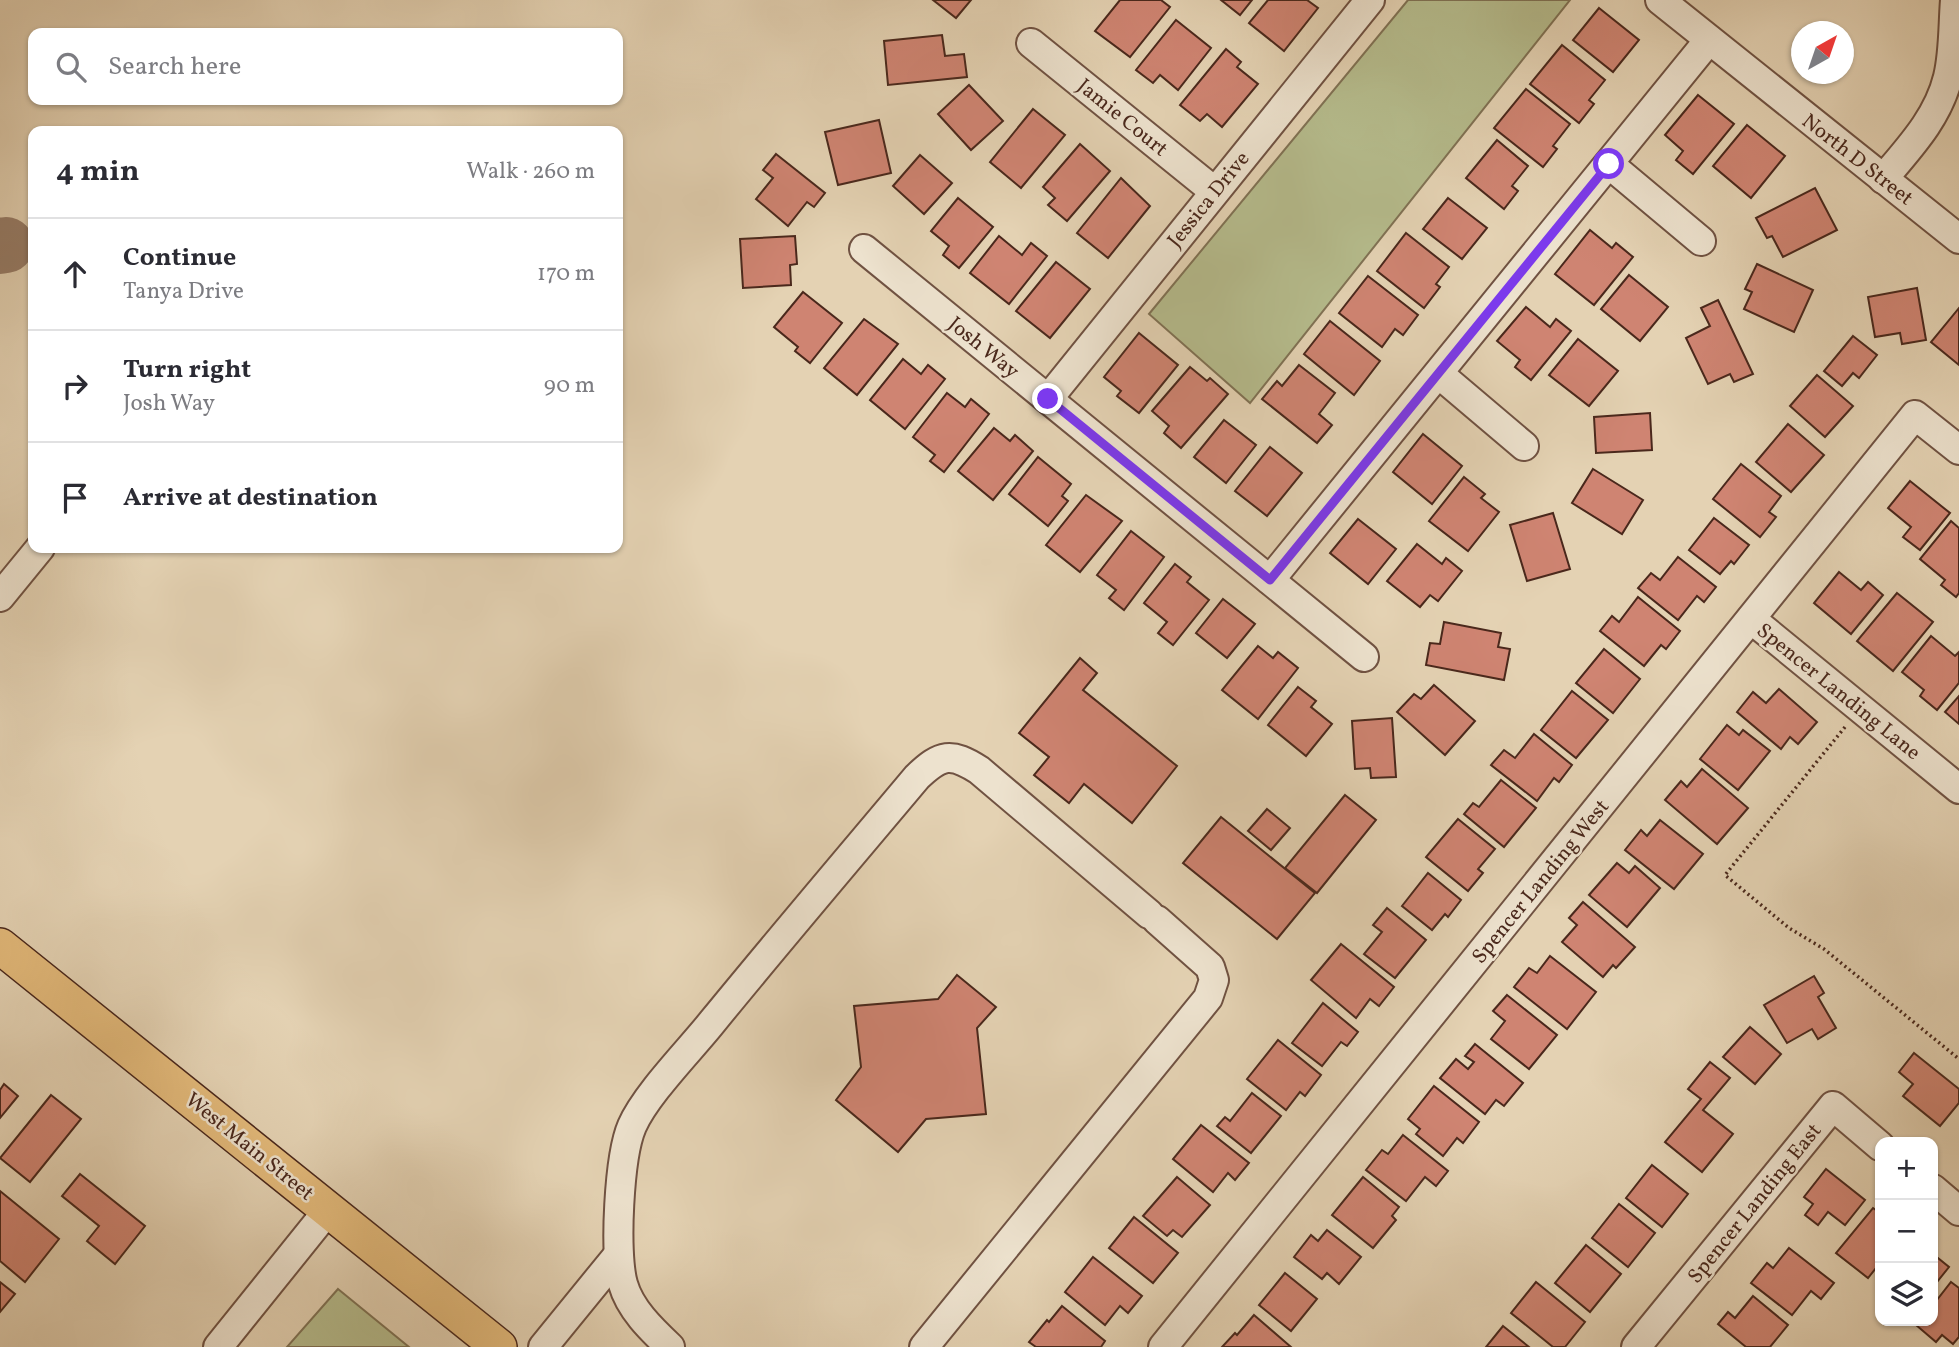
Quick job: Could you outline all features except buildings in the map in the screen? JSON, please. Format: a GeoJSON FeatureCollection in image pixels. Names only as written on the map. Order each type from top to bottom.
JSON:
{"type":"FeatureCollection","features":[{"type":"Feature","properties":{"kind":"main road","name":"West Main Street"},"geometry":{"type":"LineString","coordinates":[[0,946],[499,1347]]}},
{"type":"Feature","properties":{"kind":"street","name":"Jessica Drive"},"geometry":{"type":"LineString","coordinates":[[1048,399],[1370,0]]}},
{"type":"Feature","properties":{"kind":"street","name":"North D Street"},"geometry":{"type":"LineString","coordinates":[[1660,0],[1959,239]]}},
{"type":"Feature","properties":{"kind":"street"},"geometry":{"type":"LineString","coordinates":[[1883,179],[1923,131],[1939,104],[1949,76],[1955,0]]}},
{"type":"Feature","properties":{"kind":"street"},"geometry":{"type":"LineString","coordinates":[[1270,580],[1709,40]]}},
{"type":"Feature","properties":{"kind":"street","name":"Jamie Court"},"geometry":{"type":"LineString","coordinates":[[1031,43],[1214,191]]}},
{"type":"Feature","properties":{"kind":"street"},"geometry":{"type":"LineString","coordinates":[[1609,164],[1701,241]]}},
{"type":"Feature","properties":{"kind":"street","name":"Josh Way"},"geometry":{"type":"LineString","coordinates":[[864,249],[1364,657]]}},
{"type":"Feature","properties":{"kind":"street"},"geometry":{"type":"LineString","coordinates":[[1439,374],[1524,446]]}},
{"type":"Feature","properties":{"kind":"street","name":"Spencer Landing West"},"geometry":{"type":"LineString","coordinates":[[1163,1347],[1916,415],[1959,450]]}},
{"type":"Feature","properties":{"kind":"street"},"geometry":{"type":"LineString","coordinates":[[0,597],[36,553]]}},
{"type":"Feature","properties":{"kind":"street","name":"Spencer Landing Lane"},"geometry":{"type":"LineString","coordinates":[[1751,619],[1959,789]]}},
{"type":"Feature","properties":{"kind":"street"},"geometry":{"type":"LineString","coordinates":[[670,1347],[646,1325],[623,1286],[618,1255],[624,1151],[632,1125],[646,1103],[917,776],[931,764],[947,757],[963,760],[979,770],[1210,967],[1214,980],[1208,998],[924,1347]]}},
{"type":"Feature","properties":{"kind":"street","name":"Spencer Landing East"},"geometry":{"type":"LineString","coordinates":[[1636,1347],[1833,1106],[1875,1142]]}},
{"type":"Feature","properties":{"kind":"street"},"geometry":{"type":"LineString","coordinates":[[1938,1193],[1959,1211]]}},
{"type":"Feature","properties":{"kind":"street"},"geometry":{"type":"LineString","coordinates":[[218,1347],[329,1209]]}},
{"type":"Feature","properties":{"kind":"street"},"geometry":{"type":"LineString","coordinates":[[543,1347],[618,1255]]}},
{"type":"Feature","properties":{"kind":"path"},"geometry":{"type":"LineString","coordinates":[[1860,708],[1726,875],[1789,928],[1824,949],[1959,1059]]}},
{"type":"Feature","properties":{"kind":"green space"},"geometry":{"type":"Polygon","coordinates":[[[1408,0],[1570,0],[1250,403],[1149,314],[1408,0]]]}},
{"type":"Feature","properties":{"kind":"green space"},"geometry":{"type":"Polygon","coordinates":[[[338,1289],[409,1347],[287,1347],[338,1289]]]}},
{"type":"Feature","properties":{"kind":"taxiway"},"geometry":{"type":"LineString","coordinates":[[0,246],[6,245]]}},
{"type":"Feature","properties":{"kind":"route"},"geometry":{"type":"LineString","coordinates":[[1048,399],[1270,580],[1609,164]]}}]}
